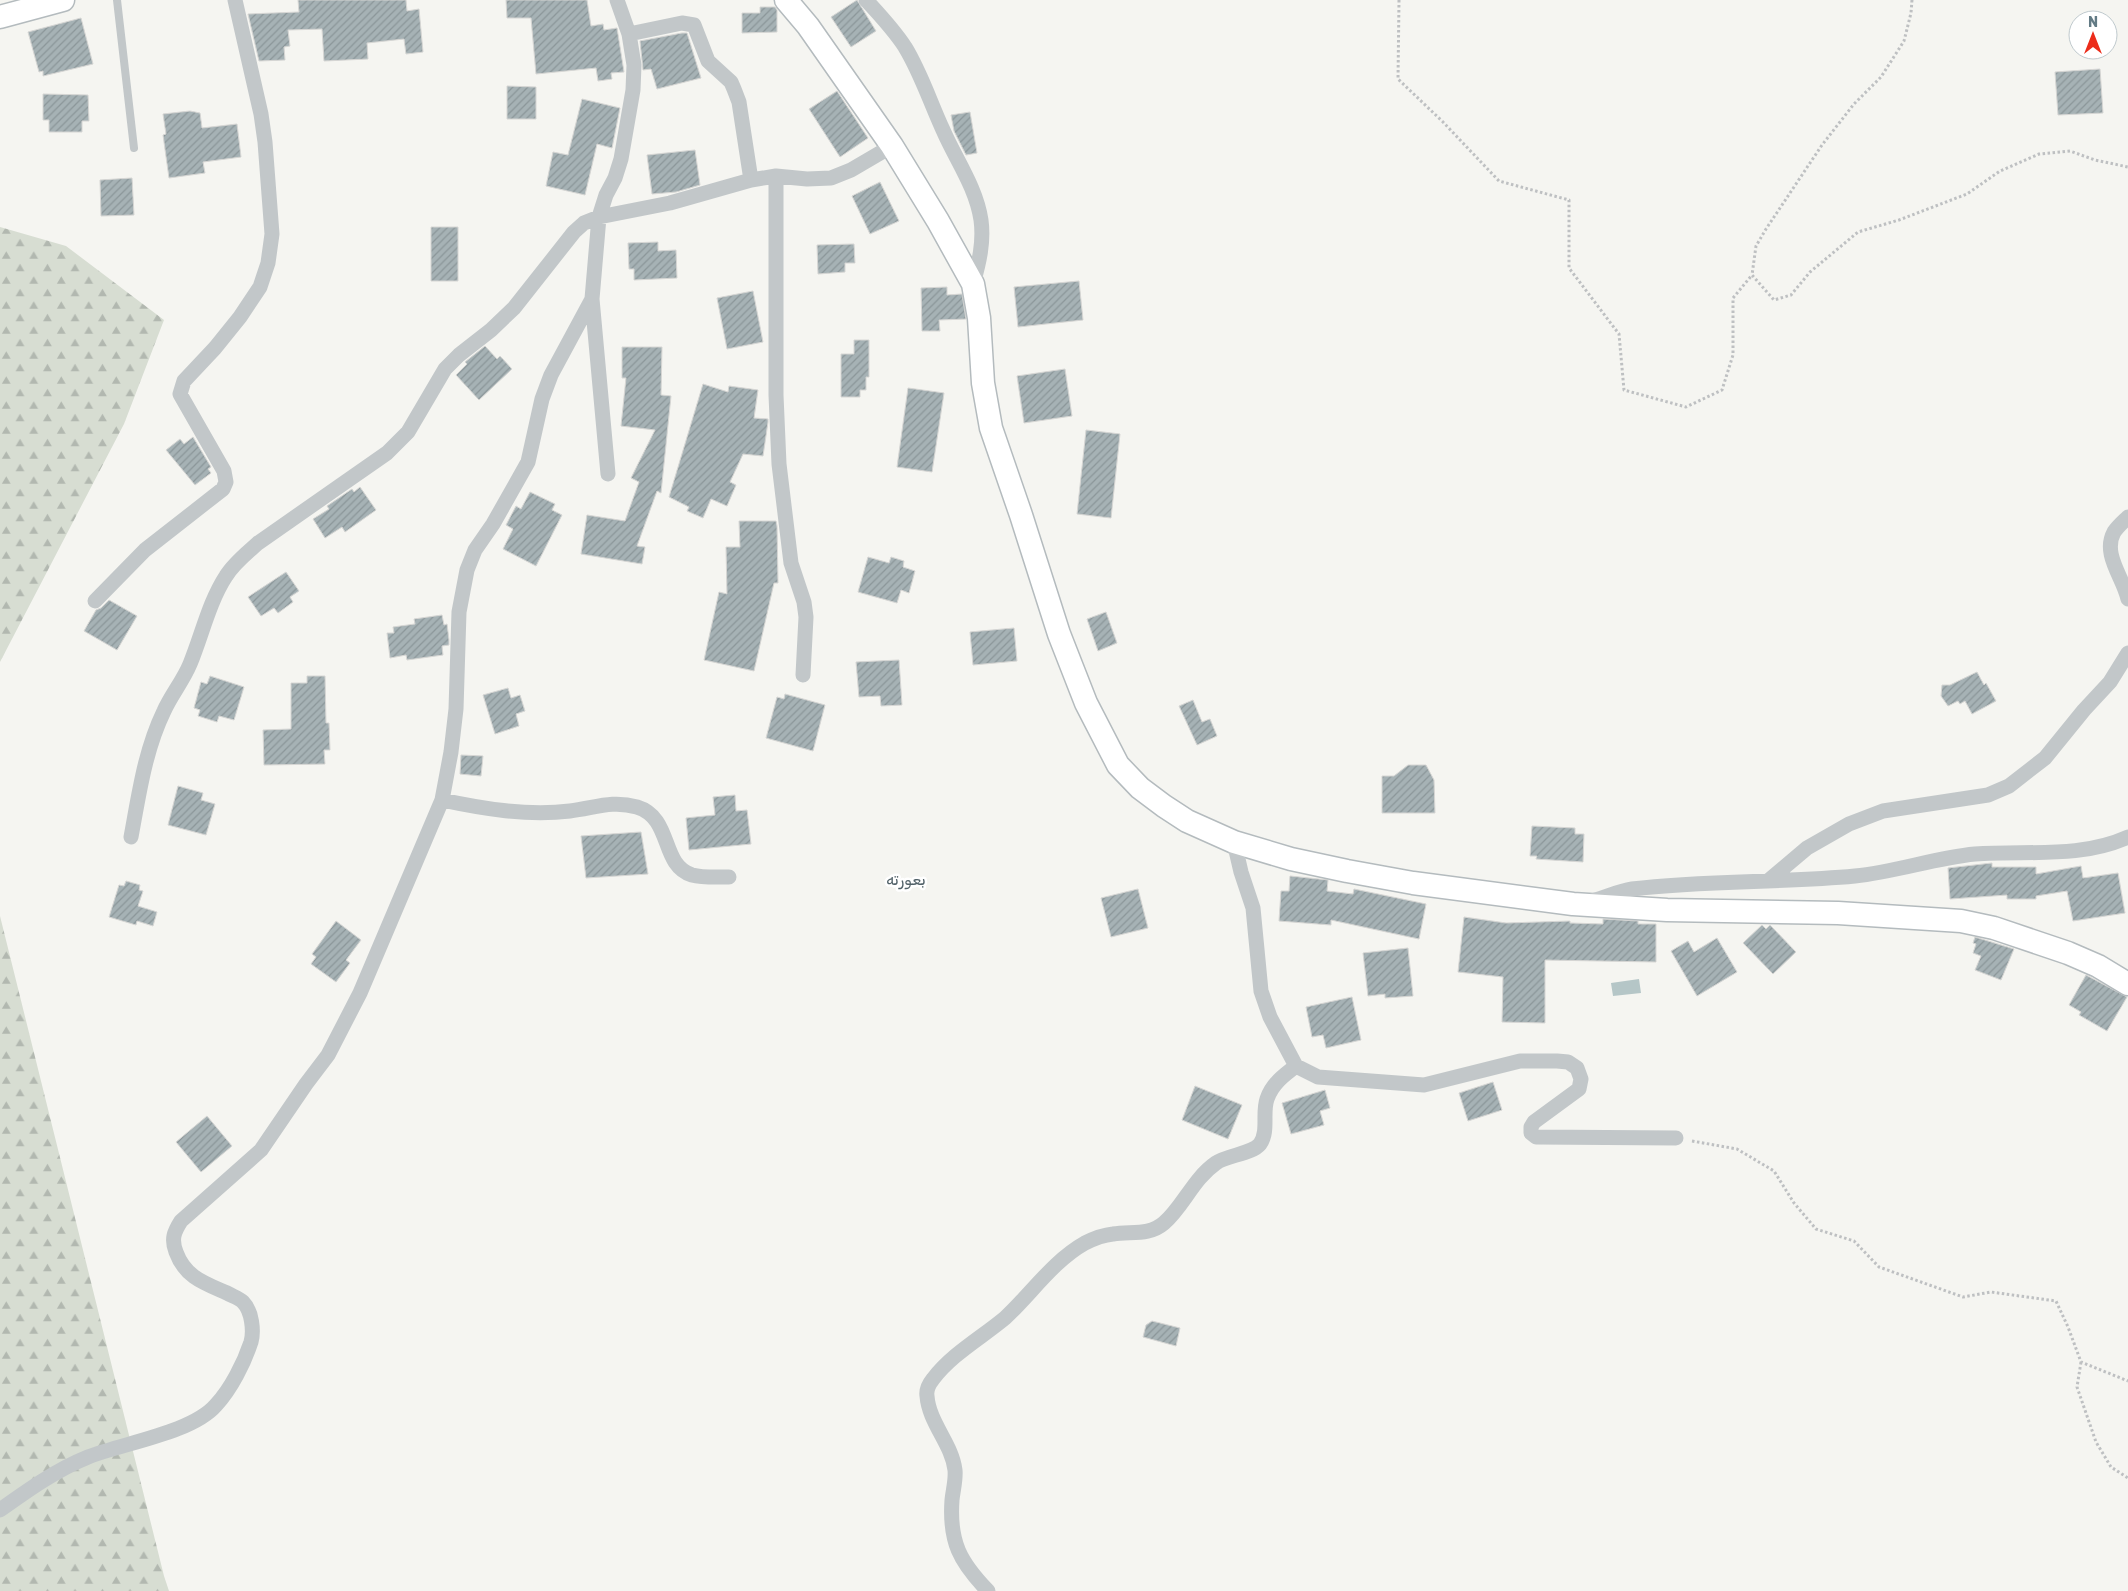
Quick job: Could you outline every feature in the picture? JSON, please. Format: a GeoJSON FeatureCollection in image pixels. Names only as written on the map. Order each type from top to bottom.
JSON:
{"type":"FeatureCollection","features":[{"type":"Feature","properties":{"kind":"main road"},"geometry":{"type":"LineString","coordinates":[[0,17],[62,0]]}},
{"type":"Feature","properties":{"kind":"main road"},"geometry":{"type":"LineString","coordinates":[[786,0],[808,26],[892,146],[973,284],[979,318],[990,428],[1021,515],[1059,634],[1086,703],[1118,765],[1140,788],[1164,806],[1187,820],[1234,842],[1291,859],[1413,883],[1573,904],[1667,910],[1838,913],[1961,921],[1994,928],[2068,952],[2098,966],[2128,984]]}},
{"type":"Feature","properties":{"kind":"street"},"geometry":{"type":"LineString","coordinates":[[95,601],[145,550],[223,488],[226,482],[224,471],[183,403],[180,394],[184,380],[215,348],[240,317],[260,287],[268,263],[272,234],[265,142],[261,114],[235,0]]}},
{"type":"Feature","properties":{"kind":"street"},"geometry":{"type":"LineString","coordinates":[[608,474],[592,299],[599,217],[606,195],[615,178],[634,90],[634,65],[629,34],[617,0]]}},
{"type":"Feature","properties":{"kind":"street"},"geometry":{"type":"LineString","coordinates":[[866,0],[890,28],[912,59],[934,106],[942,129],[972,187],[981,220],[982,235],[982,250],[973,284]]}},
{"type":"Feature","properties":{"kind":"street"},"geometry":{"type":"LineString","coordinates":[[629,34],[682,23],[694,25],[708,61],[731,82],[739,102],[751,180]]}},
{"type":"Feature","properties":{"kind":"street"},"geometry":{"type":"LineString","coordinates":[[131,837],[143,774],[151,745],[164,710],[184,680],[212,603],[226,575],[258,543],[387,453],[408,432],[444,369],[514,308],[574,232],[584,223],[599,217],[670,202],[751,180],[776,176],[807,179],[832,178],[851,170],[892,146]]}},
{"type":"Feature","properties":{"kind":"street"},"geometry":{"type":"LineString","coordinates":[[776,176],[776,395],[779,464],[791,563],[804,602],[806,617],[803,675]]}},
{"type":"Feature","properties":{"kind":"street"},"geometry":{"type":"LineString","coordinates":[[0,1510],[43,1480],[84,1459],[112,1448],[169,1432],[194,1421],[215,1407],[225,1393],[251,1341],[253,1330],[251,1318],[244,1303],[188,1273],[178,1258],[172,1243],[174,1232],[181,1221],[261,1150],[328,1055],[363,984],[442,800],[451,752],[456,709],[459,612],[467,570],[475,550],[493,524],[528,462],[542,399],[551,374],[592,299]]}},
{"type":"Feature","properties":{"kind":"street"},"geometry":{"type":"LineString","coordinates":[[2128,517],[2115,531],[2110,546],[2112,559],[2128,599]]}},
{"type":"Feature","properties":{"kind":"street"},"geometry":{"type":"LineString","coordinates":[[1768,881],[1807,848],[1849,824],[1883,811],[1988,795],[2009,786],[2045,758],[2084,710],[2110,682],[2128,653]]}},
{"type":"Feature","properties":{"kind":"street"},"geometry":{"type":"LineString","coordinates":[[442,800],[487,809],[526,812],[570,811],[618,803],[639,808],[656,818],[669,851],[685,872],[693,875],[730,877]]}},
{"type":"Feature","properties":{"kind":"street"},"geometry":{"type":"LineString","coordinates":[[1573,904],[1630,889],[1856,876],[1976,854],[2048,853],[2091,850],[2128,837]]}},
{"type":"Feature","properties":{"kind":"street"},"geometry":{"type":"LineString","coordinates":[[1234,842],[1241,872],[1253,908],[1261,991],[1270,1017],[1296,1066],[1318,1077],[1424,1084],[1520,1061],[1568,1062],[1577,1068],[1582,1078],[1579,1089],[1534,1122],[1531,1127],[1532,1133],[1536,1137],[1676,1138]]}},
{"type":"Feature","properties":{"kind":"street"},"geometry":{"type":"LineString","coordinates":[[988,1591],[959,1554],[955,1539],[952,1515],[955,1472],[952,1456],[934,1420],[927,1397],[928,1388],[932,1380],[946,1364],[1006,1316],[1068,1254],[1084,1243],[1099,1237],[1114,1233],[1149,1231],[1159,1227],[1166,1221],[1196,1182],[1214,1164],[1227,1156],[1250,1150],[1259,1145],[1265,1128],[1266,1101],[1271,1089],[1296,1066]]}},
{"type":"Feature","properties":{"kind":"lane"},"geometry":{"type":"LineString","coordinates":[[117,0],[134,148]]}},
{"type":"Feature","properties":{"kind":"path"},"geometry":{"type":"LineString","coordinates":[[1399,0],[1398,79],[1443,122],[1499,181],[1569,200],[1569,268],[1619,334],[1624,390],[1686,407],[1722,390],[1734,355],[1734,298],[1752,275],[1756,246],[1822,145],[1854,104],[1881,77],[1904,41],[1911,13],[1912,0]]}},
{"type":"Feature","properties":{"kind":"path"},"geometry":{"type":"LineString","coordinates":[[1752,275],[1774,300],[1791,296],[1810,272],[1858,232],[1906,217],[1967,194],[2000,171],[2040,154],[2070,151],[2095,160],[2128,167]]}},
{"type":"Feature","properties":{"kind":"path"},"geometry":{"type":"LineString","coordinates":[[1676,1138],[1738,1149],[1774,1171],[1794,1203],[1816,1229],[1854,1241],[1879,1267],[1963,1297],[1991,1292],[2056,1301],[2081,1362],[2077,1387],[2096,1442],[2111,1467],[2128,1478]]}},
{"type":"Feature","properties":{"kind":"path"},"geometry":{"type":"LineString","coordinates":[[2081,1362],[2128,1381]]}},
{"type":"Feature","properties":{"kind":"green space"},"geometry":{"type":"Polygon","coordinates":[[[0,227],[66,246],[164,320],[124,424],[0,662],[0,227]]]}},
{"type":"Feature","properties":{"kind":"green space"},"geometry":{"type":"Polygon","coordinates":[[[0,916],[164,1576],[169,1591],[0,1591],[0,916]]]}},
{"type":"Feature","properties":{"kind":"shaded area"},"geometry":{"type":"Polygon","coordinates":[[[1639,979],[1641,993],[1613,996],[1611,983],[1639,979]]]}},
{"type":"Feature","properties":{"kind":"building"},"geometry":{"type":"Polygon","coordinates":[[[298,0],[406,0],[407,11],[419,9],[423,52],[406,54],[404,39],[367,43],[368,59],[324,61],[322,29],[288,30],[290,46],[284,47],[285,60],[259,61],[248,14],[299,12],[298,0]]]}},
{"type":"Feature","properties":{"kind":"building"},"geometry":{"type":"Polygon","coordinates":[[[506,0],[587,0],[591,26],[603,24],[604,30],[617,28],[624,72],[611,73],[612,79],[598,81],[596,68],[536,74],[531,18],[507,18],[506,0]]]}},
{"type":"Feature","properties":{"kind":"building"},"geometry":{"type":"Polygon","coordinates":[[[857,0],[876,31],[851,47],[831,17],[857,0]]]}},
{"type":"Feature","properties":{"kind":"building"},"geometry":{"type":"Polygon","coordinates":[[[760,7],[775,7],[777,10],[777,32],[742,33],[742,13],[760,13],[760,7]]]}},
{"type":"Feature","properties":{"kind":"building"},"geometry":{"type":"Polygon","coordinates":[[[81,18],[93,64],[43,76],[43,71],[39,72],[28,32],[81,18]]]}},
{"type":"Feature","properties":{"kind":"building"},"geometry":{"type":"Polygon","coordinates":[[[687,33],[701,78],[657,89],[651,69],[643,70],[640,41],[687,33]]]}},
{"type":"Feature","properties":{"kind":"building"},"geometry":{"type":"Polygon","coordinates":[[[2100,69],[2103,113],[2058,115],[2055,72],[2100,69]]]}},
{"type":"Feature","properties":{"kind":"building"},"geometry":{"type":"Polygon","coordinates":[[[507,86],[536,87],[536,119],[507,119],[507,86]]]}},
{"type":"Feature","properties":{"kind":"building"},"geometry":{"type":"Polygon","coordinates":[[[837,91],[868,138],[840,157],[809,109],[837,91]]]}},
{"type":"Feature","properties":{"kind":"building"},"geometry":{"type":"Polygon","coordinates":[[[43,94],[88,95],[89,121],[82,121],[82,132],[49,132],[49,120],[43,120],[43,94]]]}},
{"type":"Feature","properties":{"kind":"building"},"geometry":{"type":"Polygon","coordinates":[[[582,99],[620,108],[612,148],[597,144],[585,195],[546,186],[553,152],[568,155],[582,99]]]}},
{"type":"Feature","properties":{"kind":"building"},"geometry":{"type":"Polygon","coordinates":[[[190,111],[200,113],[202,128],[237,124],[241,157],[203,162],[205,173],[169,178],[163,135],[166,134],[163,114],[190,111]]]}},
{"type":"Feature","properties":{"kind":"building"},"geometry":{"type":"Polygon","coordinates":[[[970,112],[977,153],[966,155],[954,131],[951,115],[970,112]]]}},
{"type":"Feature","properties":{"kind":"building"},"geometry":{"type":"Polygon","coordinates":[[[695,150],[700,185],[676,192],[652,194],[647,155],[695,150]]]}},
{"type":"Feature","properties":{"kind":"building"},"geometry":{"type":"Polygon","coordinates":[[[132,178],[134,215],[101,216],[100,180],[132,178]]]}},
{"type":"Feature","properties":{"kind":"building"},"geometry":{"type":"Polygon","coordinates":[[[880,182],[899,221],[870,234],[852,196],[880,182]]]}},
{"type":"Feature","properties":{"kind":"building"},"geometry":{"type":"Polygon","coordinates":[[[431,227],[458,227],[458,281],[431,281],[431,227]]]}},
{"type":"Feature","properties":{"kind":"building"},"geometry":{"type":"Polygon","coordinates":[[[658,242],[658,251],[676,250],[677,278],[634,280],[634,269],[629,269],[628,243],[658,242]]]}},
{"type":"Feature","properties":{"kind":"building"},"geometry":{"type":"Polygon","coordinates":[[[854,244],[855,263],[845,263],[845,272],[818,274],[817,245],[854,244]]]}},
{"type":"Feature","properties":{"kind":"building"},"geometry":{"type":"Polygon","coordinates":[[[1079,281],[1083,320],[1018,327],[1014,287],[1079,281]]]}},
{"type":"Feature","properties":{"kind":"building"},"geometry":{"type":"Polygon","coordinates":[[[947,287],[947,295],[962,294],[966,319],[939,320],[940,331],[922,331],[921,288],[947,287]]]}},
{"type":"Feature","properties":{"kind":"building"},"geometry":{"type":"Polygon","coordinates":[[[753,291],[763,342],[727,349],[717,298],[753,291]]]}},
{"type":"Feature","properties":{"kind":"building"},"geometry":{"type":"Polygon","coordinates":[[[854,340],[869,340],[869,377],[866,377],[866,390],[860,390],[860,397],[841,397],[841,354],[854,354],[854,340]]]}},
{"type":"Feature","properties":{"kind":"building"},"geometry":{"type":"Polygon","coordinates":[[[485,346],[497,359],[500,356],[512,369],[479,400],[456,375],[467,364],[465,362],[485,346]]]}},
{"type":"Feature","properties":{"kind":"building"},"geometry":{"type":"Polygon","coordinates":[[[622,347],[662,347],[661,395],[671,396],[661,493],[657,491],[637,546],[645,547],[642,564],[581,554],[587,515],[625,521],[639,482],[631,478],[655,430],[621,426],[626,378],[622,378],[622,347]]]}},
{"type":"Feature","properties":{"kind":"building"},"geometry":{"type":"Polygon","coordinates":[[[1065,369],[1072,416],[1024,423],[1017,376],[1065,369]]]}},
{"type":"Feature","properties":{"kind":"building"},"geometry":{"type":"Polygon","coordinates":[[[703,384],[728,392],[729,386],[758,390],[754,418],[768,419],[768,422],[763,456],[743,454],[730,482],[736,485],[727,506],[711,499],[703,518],[687,511],[689,507],[669,497],[703,384]]]}},
{"type":"Feature","properties":{"kind":"building"},"geometry":{"type":"Polygon","coordinates":[[[908,388],[944,393],[932,472],[897,467],[908,388]]]}},
{"type":"Feature","properties":{"kind":"building"},"geometry":{"type":"Polygon","coordinates":[[[1086,430],[1120,434],[1111,518],[1077,514],[1086,430]]]}},
{"type":"Feature","properties":{"kind":"building"},"geometry":{"type":"Polygon","coordinates":[[[193,437],[211,467],[208,469],[211,473],[195,485],[166,450],[180,439],[184,444],[193,437]]]}},
{"type":"Feature","properties":{"kind":"building"},"geometry":{"type":"Polygon","coordinates":[[[360,487],[376,510],[345,532],[342,527],[325,538],[313,519],[329,509],[327,506],[352,489],[354,492],[360,487]]]}},
{"type":"Feature","properties":{"kind":"building"},"geometry":{"type":"Polygon","coordinates":[[[530,492],[555,504],[552,510],[562,515],[536,566],[503,549],[513,529],[506,525],[516,506],[521,509],[530,492]]]}},
{"type":"Feature","properties":{"kind":"building"},"geometry":{"type":"Polygon","coordinates":[[[739,521],[776,521],[777,526],[778,583],[774,583],[754,671],[704,660],[719,592],[727,594],[726,547],[740,547],[739,521]]]}},
{"type":"Feature","properties":{"kind":"building"},"geometry":{"type":"Polygon","coordinates":[[[868,557],[889,563],[891,557],[904,561],[903,567],[915,571],[909,593],[901,590],[897,603],[858,592],[868,557]]]}},
{"type":"Feature","properties":{"kind":"building"},"geometry":{"type":"Polygon","coordinates":[[[286,572],[299,591],[290,597],[293,602],[278,613],[274,608],[261,616],[248,597],[286,572]]]}},
{"type":"Feature","properties":{"kind":"building"},"geometry":{"type":"Polygon","coordinates":[[[109,600],[137,616],[117,650],[84,631],[96,610],[109,600]]]}},
{"type":"Feature","properties":{"kind":"building"},"geometry":{"type":"Polygon","coordinates":[[[1106,612],[1117,643],[1098,651],[1087,619],[1106,612]]]}},
{"type":"Feature","properties":{"kind":"building"},"geometry":{"type":"Polygon","coordinates":[[[442,615],[444,625],[447,624],[449,640],[449,645],[442,646],[443,655],[407,660],[406,655],[390,658],[387,633],[394,633],[393,627],[415,624],[414,619],[442,615]]]}},
{"type":"Feature","properties":{"kind":"building"},"geometry":{"type":"Polygon","coordinates":[[[1014,628],[1017,661],[973,665],[970,632],[1014,628]]]}},
{"type":"Feature","properties":{"kind":"building"},"geometry":{"type":"Polygon","coordinates":[[[899,660],[902,705],[881,706],[880,696],[859,697],[856,662],[899,660]]]}},
{"type":"Feature","properties":{"kind":"building"},"geometry":{"type":"Polygon","coordinates":[[[1977,672],[1996,701],[1972,714],[1965,701],[1960,704],[1958,701],[1948,706],[1941,696],[1942,685],[1950,685],[1977,672]]]}},
{"type":"Feature","properties":{"kind":"building"},"geometry":{"type":"Polygon","coordinates":[[[210,676],[244,687],[234,720],[219,716],[217,722],[198,716],[200,710],[194,708],[201,682],[207,684],[210,676]]]}},
{"type":"Feature","properties":{"kind":"building"},"geometry":{"type":"Polygon","coordinates":[[[307,676],[325,676],[326,723],[329,723],[330,750],[324,750],[325,764],[264,765],[263,730],[291,729],[291,683],[307,683],[307,676]]]}},
{"type":"Feature","properties":{"kind":"building"},"geometry":{"type":"Polygon","coordinates":[[[508,688],[511,698],[520,695],[525,711],[516,714],[519,726],[495,734],[483,695],[508,688]]]}},
{"type":"Feature","properties":{"kind":"building"},"geometry":{"type":"Polygon","coordinates":[[[785,694],[825,705],[813,751],[766,738],[777,697],[784,699],[785,694]]]}},
{"type":"Feature","properties":{"kind":"building"},"geometry":{"type":"Polygon","coordinates":[[[1193,700],[1202,722],[1210,719],[1217,736],[1197,745],[1179,706],[1193,700]]]}},
{"type":"Feature","properties":{"kind":"building"},"geometry":{"type":"Polygon","coordinates":[[[461,755],[483,756],[481,776],[460,774],[461,755]]]}},
{"type":"Feature","properties":{"kind":"building"},"geometry":{"type":"Polygon","coordinates":[[[1408,765],[1426,765],[1434,780],[1435,813],[1382,813],[1382,776],[1394,776],[1408,765]]]}},
{"type":"Feature","properties":{"kind":"building"},"geometry":{"type":"Polygon","coordinates":[[[178,786],[203,793],[201,800],[215,804],[206,835],[168,825],[178,786]]]}},
{"type":"Feature","properties":{"kind":"building"},"geometry":{"type":"Polygon","coordinates":[[[735,795],[736,811],[747,810],[751,844],[689,850],[686,818],[715,815],[713,797],[735,795]]]}},
{"type":"Feature","properties":{"kind":"building"},"geometry":{"type":"Polygon","coordinates":[[[1532,826],[1575,828],[1575,834],[1584,834],[1583,862],[1536,859],[1537,856],[1530,856],[1532,826]]]}},
{"type":"Feature","properties":{"kind":"building"},"geometry":{"type":"Polygon","coordinates":[[[641,832],[648,874],[586,878],[581,836],[641,832]]]}},
{"type":"Feature","properties":{"kind":"building"},"geometry":{"type":"Polygon","coordinates":[[[1992,863],[1992,867],[2036,867],[2036,874],[2081,866],[2083,878],[2118,873],[2125,913],[2073,921],[2067,891],[2036,896],[2036,899],[2007,899],[2007,895],[1950,899],[1948,868],[1992,863]]]}},
{"type":"Feature","properties":{"kind":"building"},"geometry":{"type":"Polygon","coordinates":[[[1290,876],[1328,880],[1327,891],[1353,894],[1354,889],[1426,904],[1419,939],[1331,920],[1331,925],[1279,921],[1281,891],[1289,891],[1290,876]]]}},
{"type":"Feature","properties":{"kind":"building"},"geometry":{"type":"Polygon","coordinates":[[[126,881],[140,885],[139,890],[143,891],[138,906],[157,912],[153,926],[137,921],[136,925],[109,917],[119,885],[124,886],[126,881]]]}},
{"type":"Feature","properties":{"kind":"building"},"geometry":{"type":"Polygon","coordinates":[[[1138,889],[1148,928],[1111,937],[1101,898],[1138,889]]]}},
{"type":"Feature","properties":{"kind":"building"},"geometry":{"type":"Polygon","coordinates":[[[1464,917],[1506,923],[1570,921],[1570,923],[1603,924],[1603,919],[1638,921],[1638,924],[1656,924],[1656,962],[1545,960],[1545,1023],[1502,1022],[1503,977],[1458,972],[1464,917]]]}},
{"type":"Feature","properties":{"kind":"building"},"geometry":{"type":"Polygon","coordinates":[[[336,921],[361,940],[346,960],[350,963],[336,982],[311,964],[316,957],[312,954],[336,921]]]}},
{"type":"Feature","properties":{"kind":"building"},"geometry":{"type":"Polygon","coordinates":[[[1762,925],[1766,929],[1770,925],[1796,952],[1773,974],[1743,943],[1762,925]]]}},
{"type":"Feature","properties":{"kind":"building"},"geometry":{"type":"Polygon","coordinates":[[[1975,937],[2014,949],[2001,980],[1975,970],[1981,956],[1973,953],[1976,944],[1973,943],[1975,937]]]}},
{"type":"Feature","properties":{"kind":"building"},"geometry":{"type":"Polygon","coordinates":[[[1717,938],[1737,972],[1697,996],[1671,951],[1688,941],[1694,952],[1717,938]]]}},
{"type":"Feature","properties":{"kind":"building"},"geometry":{"type":"Polygon","coordinates":[[[1408,948],[1413,996],[1385,998],[1385,994],[1368,996],[1363,953],[1408,948]]]}},
{"type":"Feature","properties":{"kind":"building"},"geometry":{"type":"Polygon","coordinates":[[[2086,975],[2127,997],[2107,1031],[2079,1015],[2081,1012],[2069,1005],[2086,975]]]}},
{"type":"Feature","properties":{"kind":"building"},"geometry":{"type":"Polygon","coordinates":[[[1352,997],[1361,1040],[1326,1048],[1323,1035],[1312,1037],[1306,1007],[1352,997]]]}},
{"type":"Feature","properties":{"kind":"building"},"geometry":{"type":"Polygon","coordinates":[[[1493,1082],[1502,1110],[1468,1121],[1459,1093],[1493,1082]]]}},
{"type":"Feature","properties":{"kind":"building"},"geometry":{"type":"Polygon","coordinates":[[[1195,1086],[1242,1105],[1228,1139],[1182,1120],[1195,1086]]]}},
{"type":"Feature","properties":{"kind":"building"},"geometry":{"type":"Polygon","coordinates":[[[1325,1090],[1330,1108],[1320,1111],[1324,1125],[1291,1134],[1282,1103],[1325,1090]]]}},
{"type":"Feature","properties":{"kind":"building"},"geometry":{"type":"Polygon","coordinates":[[[207,1116],[232,1146],[201,1172],[176,1142],[207,1116]]]}},
{"type":"Feature","properties":{"kind":"building"},"geometry":{"type":"Polygon","coordinates":[[[1152,1321],[1180,1328],[1176,1346],[1143,1337],[1146,1325],[1152,1321]]]}},
{"type":"Feature","properties":{"kind":"district","name":"بعورته"},"geometry":{"type":"Point","coordinates":[906,879]}}]}
